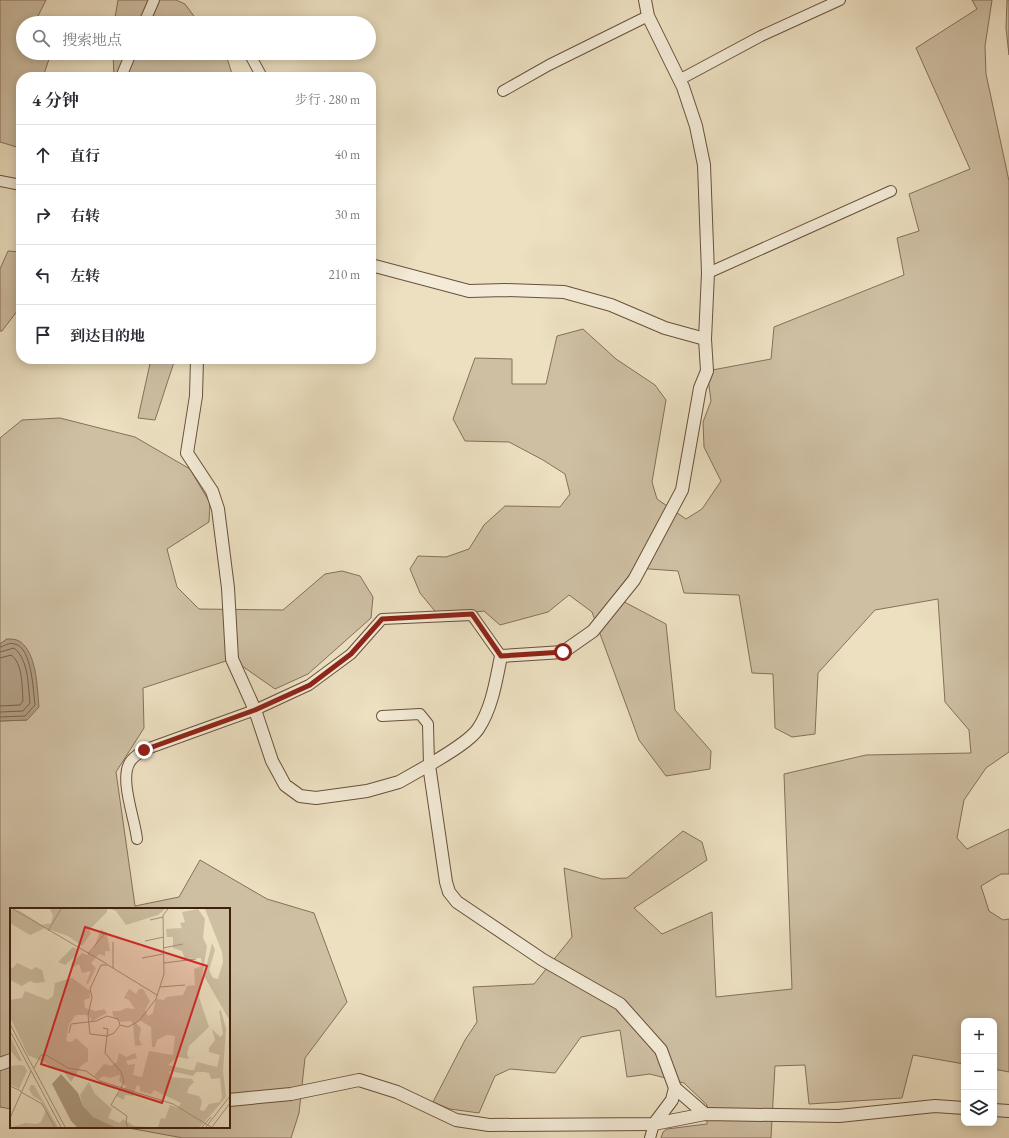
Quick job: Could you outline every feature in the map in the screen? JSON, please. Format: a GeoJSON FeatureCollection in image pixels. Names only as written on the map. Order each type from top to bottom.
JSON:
{"type":"FeatureCollection","features":[{"type":"Feature","properties":{"kind":"street"},"geometry":{"type":"LineString","coordinates":[[147,16],[154,0]]}},
{"type":"Feature","properties":{"kind":"street"},"geometry":{"type":"LineString","coordinates":[[501,656],[563,652],[593,631],[634,580],[682,490],[700,388],[707,371],[705,339],[708,273],[704,165],[696,126],[680,80],[648,16],[645,0]]}},
{"type":"Feature","properties":{"kind":"street"},"geometry":{"type":"LineString","coordinates":[[680,80],[762,36],[840,0]]}},
{"type":"Feature","properties":{"kind":"street"},"geometry":{"type":"LineString","coordinates":[[503,91],[549,65],[648,16]]}},
{"type":"Feature","properties":{"kind":"street"},"geometry":{"type":"LineString","coordinates":[[123,72],[129,60]]}},
{"type":"Feature","properties":{"kind":"street"},"geometry":{"type":"LineString","coordinates":[[253,60],[259,72]]}},
{"type":"Feature","properties":{"kind":"street"},"geometry":{"type":"LineString","coordinates":[[0,181],[16,184]]}},
{"type":"Feature","properties":{"kind":"street"},"geometry":{"type":"LineString","coordinates":[[708,273],[891,191]]}},
{"type":"Feature","properties":{"kind":"street"},"geometry":{"type":"LineString","coordinates":[[376,266],[469,291],[505,290],[564,292],[611,305],[665,328],[705,339]]}},
{"type":"Feature","properties":{"kind":"street"},"geometry":{"type":"LineString","coordinates":[[137,839],[136,826],[125,779],[130,762],[144,750],[255,710],[310,685],[351,654],[382,619],[472,614],[501,656],[490,706],[477,730],[454,749],[429,766],[399,782],[367,791],[316,798],[300,796],[285,785],[272,761],[255,710],[232,658],[228,588],[218,509],[212,491],[187,453],[196,396],[197,364]]}},
{"type":"Feature","properties":{"kind":"street"},"geometry":{"type":"LineString","coordinates":[[382,716],[420,714],[428,724],[429,766],[446,882],[449,892],[457,902],[543,960],[620,1004],[661,1050],[675,1088],[704,1114]]}},
{"type":"Feature","properties":{"kind":"street"},"geometry":{"type":"LineString","coordinates":[[0,1064],[10,1060]]}},
{"type":"Feature","properties":{"kind":"street"},"geometry":{"type":"LineString","coordinates":[[230,1100],[292,1094],[359,1080],[397,1092],[456,1120],[489,1125],[654,1124],[687,1116],[704,1114],[839,1116],[935,1106],[961,1108]]}},
{"type":"Feature","properties":{"kind":"street"},"geometry":{"type":"LineString","coordinates":[[650,1138],[654,1124],[672,1100],[675,1088]]}},
{"type":"Feature","properties":{"kind":"street"},"geometry":{"type":"LineString","coordinates":[[997,1110],[1009,1111]]}},
{"type":"Feature","properties":{"kind":"shaded area"},"geometry":{"type":"Polygon","coordinates":[[[0,0],[46,0],[38,16],[16,16],[16,60],[49,60],[45,72],[16,72],[16,147],[0,142],[0,0]]]}},
{"type":"Feature","properties":{"kind":"shaded area"},"geometry":{"type":"Polygon","coordinates":[[[118,0],[176,0],[185,4],[194,16],[115,16],[118,0]]]}},
{"type":"Feature","properties":{"kind":"shaded area"},"geometry":{"type":"Polygon","coordinates":[[[972,0],[992,0],[985,46],[986,74],[1009,181],[1009,752],[986,768],[964,800],[957,838],[967,849],[1009,829],[1009,874],[1001,874],[981,886],[989,911],[1003,920],[1009,919],[1009,1072],[997,1070],[997,1018],[961,1018],[961,1063],[913,1055],[902,1098],[809,1104],[805,1065],[775,1066],[771,1138],[661,1138],[663,1132],[667,1129],[707,1124],[707,1105],[684,1083],[650,1074],[627,1077],[620,1030],[581,1037],[555,1073],[510,1069],[495,1076],[479,1113],[450,1109],[433,1102],[465,1040],[477,1022],[473,987],[534,984],[572,937],[564,868],[602,879],[627,878],[683,831],[702,842],[707,860],[634,908],[662,934],[712,912],[716,997],[792,989],[784,774],[866,755],[971,753],[969,730],[945,702],[938,599],[875,610],[818,673],[815,734],[792,737],[775,728],[773,674],[752,673],[739,595],[684,593],[678,571],[635,568],[613,596],[666,624],[675,710],[711,751],[710,769],[666,776],[639,740],[592,612],[569,595],[548,612],[500,625],[484,611],[439,616],[420,593],[410,569],[418,556],[446,557],[469,549],[484,525],[505,506],[560,507],[570,494],[565,474],[543,460],[509,442],[465,441],[453,419],[475,358],[512,359],[512,384],[546,384],[557,336],[583,329],[616,359],[655,385],[666,400],[652,482],[657,499],[686,519],[702,509],[721,481],[704,447],[703,422],[711,401],[707,371],[771,359],[774,327],[904,275],[897,238],[919,231],[909,194],[970,169],[916,48],[977,9],[972,0]]]}},
{"type":"Feature","properties":{"kind":"shaded area"},"geometry":{"type":"Polygon","coordinates":[[[1007,0],[1009,0],[1009,55],[1006,28],[1007,0]]]}},
{"type":"Feature","properties":{"kind":"shaded area"},"geometry":{"type":"Polygon","coordinates":[[[113,60],[227,60],[231,72],[114,72],[113,60]]]}},
{"type":"Feature","properties":{"kind":"shaded area"},"geometry":{"type":"Polygon","coordinates":[[[8,251],[16,252],[16,313],[2,331],[0,331],[0,269],[8,251]]]}},
{"type":"Feature","properties":{"kind":"shaded area"},"geometry":{"type":"Polygon","coordinates":[[[150,364],[173,364],[155,420],[138,418],[150,364]]]}},
{"type":"Feature","properties":{"kind":"shaded area"},"geometry":{"type":"Polygon","coordinates":[[[60,418],[135,437],[190,469],[210,503],[209,522],[167,549],[177,587],[199,609],[283,610],[325,574],[342,571],[360,576],[373,597],[371,618],[308,674],[275,689],[232,659],[143,688],[144,728],[116,772],[135,906],[179,897],[200,860],[267,899],[314,913],[347,1002],[305,1058],[299,1113],[291,1138],[183,1138],[128,1128],[230,1128],[230,908],[10,908],[10,1109],[0,1107],[0,721],[27,720],[7,639],[0,644],[0,438],[22,420],[60,418]]]}},
{"type":"Feature","properties":{"kind":"water"},"geometry":{"type":"Polygon","coordinates":[[[7,639],[18,640],[25,646],[33,662],[37,681],[39,707],[27,720],[0,721],[0,644],[7,639]]]}},
{"type":"Feature","properties":{"kind":"route"},"geometry":{"type":"LineString","coordinates":[[144,750],[255,710],[310,685],[351,654],[382,619],[472,614],[501,656],[563,652]]}}]}
